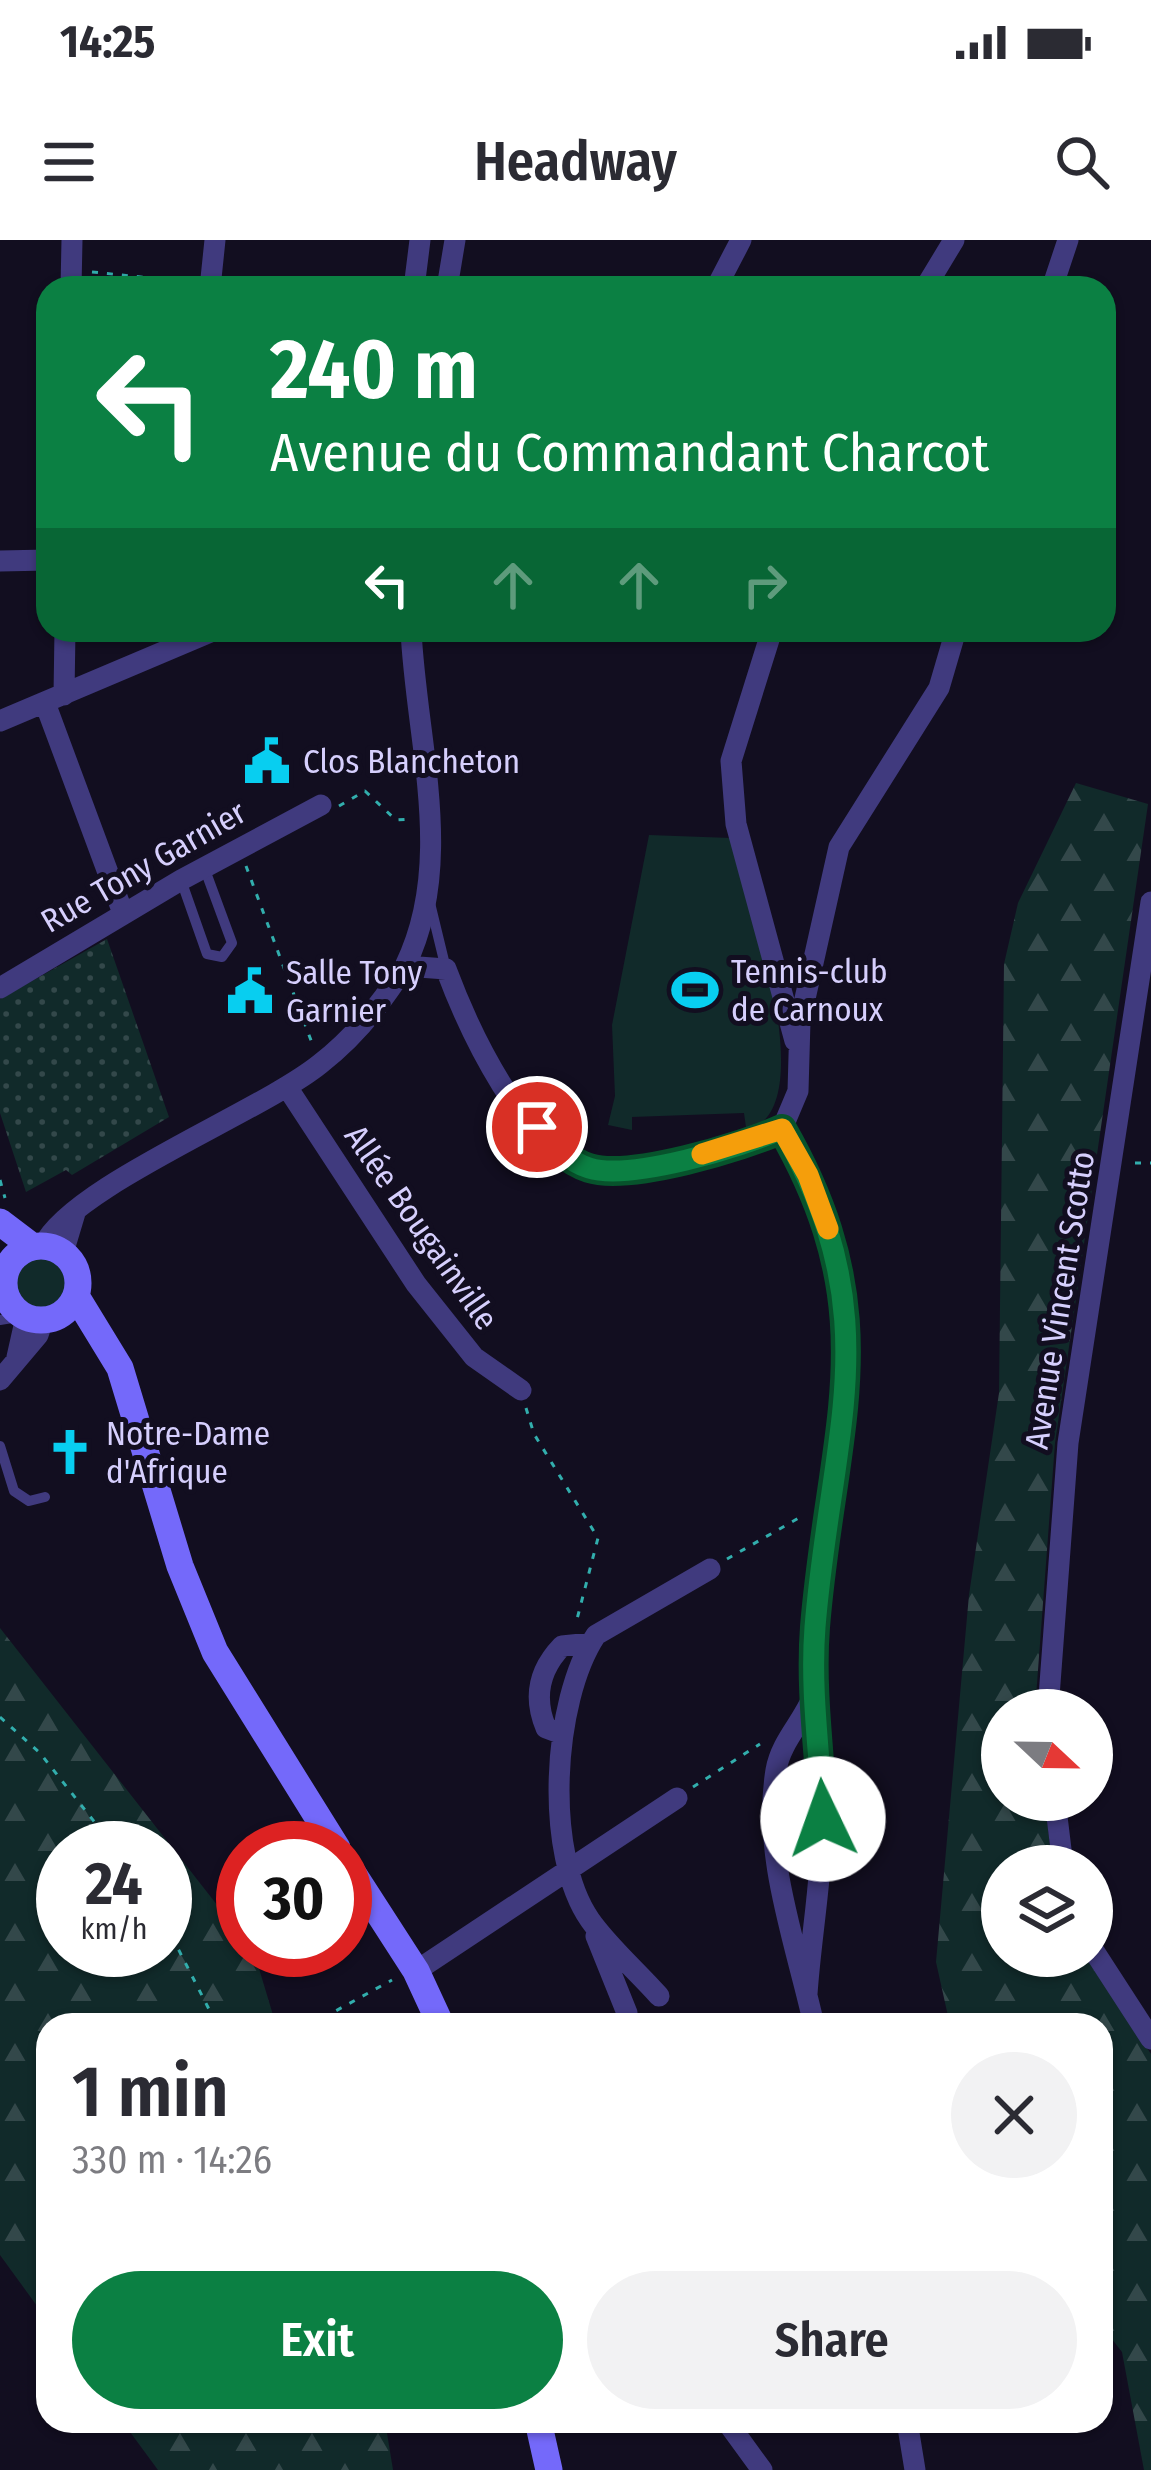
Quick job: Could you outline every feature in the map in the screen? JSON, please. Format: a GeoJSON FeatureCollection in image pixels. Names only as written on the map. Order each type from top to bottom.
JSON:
{"type":"FeatureCollection","features":[{"type":"Feature","properties":{"kind":"main road"},"geometry":{"type":"LineString","coordinates":[[0,1222],[77,1272],[76,1296],[66,1310],[28,1318]]}},
{"type":"Feature","properties":{"kind":"main road"},"geometry":{"type":"LineString","coordinates":[[46,1248],[22,1251],[3,1263],[8,1301],[28,1318],[106,1346]]}},
{"type":"Feature","properties":{"kind":"main road"},"geometry":{"type":"LineString","coordinates":[[76,1296],[120,1368],[180,1566],[208,1638],[320,1821]]}},
{"type":"Feature","properties":{"kind":"main road"},"geometry":{"type":"LineString","coordinates":[[372,1903],[416,1971],[436,2013]]}},
{"type":"Feature","properties":{"kind":"main road"},"geometry":{"type":"LineString","coordinates":[[541,2433],[549,2470]]}},
{"type":"Feature","properties":{"kind":"street"},"geometry":{"type":"LineString","coordinates":[[71,276],[72,240]]}},
{"type":"Feature","properties":{"kind":"street"},"geometry":{"type":"LineString","coordinates":[[211,276],[215,240]]}},
{"type":"Feature","properties":{"kind":"street"},"geometry":{"type":"LineString","coordinates":[[416,276],[420,240]]}},
{"type":"Feature","properties":{"kind":"street"},"geometry":{"type":"LineString","coordinates":[[448,276],[454,240]]}},
{"type":"Feature","properties":{"kind":"street"},"geometry":{"type":"LineString","coordinates":[[722,276],[741,240]]}},
{"type":"Feature","properties":{"kind":"street"},"geometry":{"type":"LineString","coordinates":[[933,276],[954,240]]}},
{"type":"Feature","properties":{"kind":"street"},"geometry":{"type":"LineString","coordinates":[[1056,276],[1068,240]]}},
{"type":"Feature","properties":{"kind":"street"},"geometry":{"type":"LineString","coordinates":[[0,561],[36,560]]}},
{"type":"Feature","properties":{"kind":"street"},"geometry":{"type":"LineString","coordinates":[[63,642],[55,699],[123,913]]}},
{"type":"Feature","properties":{"kind":"street"},"geometry":{"type":"LineString","coordinates":[[0,722],[189,642]]}},
{"type":"Feature","properties":{"kind":"street"},"geometry":{"type":"LineString","coordinates":[[46,1248],[78,1207],[320,1065],[370,1016],[405,966],[430,902],[428,818],[412,642]]}},
{"type":"Feature","properties":{"kind":"street"},"geometry":{"type":"LineString","coordinates":[[768,642],[736,740],[733,790],[736,824],[799,1053]]}},
{"type":"Feature","properties":{"kind":"street"},"geometry":{"type":"LineString","coordinates":[[405,966],[446,970],[481,1050],[502,1084],[550,1141],[585,1167],[614,1170],[685,1158],[782,1129],[796,1102],[800,1021],[838,847],[939,688],[952,642]]}},
{"type":"Feature","properties":{"kind":"street","name":"Rue Tony Garnier"},"geometry":{"type":"LineString","coordinates":[[0,988],[123,913],[321,805]]}},
{"type":"Feature","properties":{"kind":"street","name":"Avenue Vincent Scotto"},"geometry":{"type":"LineString","coordinates":[[1050,1689],[1068,1443],[1151,902]]}},
{"type":"Feature","properties":{"kind":"street","name":"Allée Bougainville"},"geometry":{"type":"LineString","coordinates":[[287,1087],[416,1284],[474,1357],[521,1390]]}},
{"type":"Feature","properties":{"kind":"street"},"geometry":{"type":"LineString","coordinates":[[782,1129],[808,1175],[826,1224],[848,1314],[847,1383],[818,1600],[813,1695],[823,1819],[807,1994]]}},
{"type":"Feature","properties":{"kind":"street"},"geometry":{"type":"LineString","coordinates":[[0,1380],[17,1361],[28,1318]]}},
{"type":"Feature","properties":{"kind":"street"},"geometry":{"type":"LineString","coordinates":[[562,1735],[546,1728],[538,1709],[549,1660],[710,1569]]}},
{"type":"Feature","properties":{"kind":"street"},"geometry":{"type":"LineString","coordinates":[[581,1642],[562,1735],[567,1869],[627,2013]]}},
{"type":"Feature","properties":{"kind":"street"},"geometry":{"type":"LineString","coordinates":[[811,2013],[782,1898],[776,1770],[813,1695]]}},
{"type":"Feature","properties":{"kind":"street"},"geometry":{"type":"LineString","coordinates":[[416,1971],[681,1795]]}},
{"type":"Feature","properties":{"kind":"street"},"geometry":{"type":"LineString","coordinates":[[590,1919],[659,1996]]}},
{"type":"Feature","properties":{"kind":"street"},"geometry":{"type":"LineString","coordinates":[[1111,1977],[1151,2039]]}},
{"type":"Feature","properties":{"kind":"street"},"geometry":{"type":"LineString","coordinates":[[735,2433],[762,2470]]}},
{"type":"Feature","properties":{"kind":"street"},"geometry":{"type":"LineString","coordinates":[[909,2433],[915,2470]]}},
{"type":"Feature","properties":{"kind":"lane"},"geometry":{"type":"LineString","coordinates":[[181,880],[207,954],[222,957],[232,943],[204,867]]}},
{"type":"Feature","properties":{"kind":"lane"},"geometry":{"type":"LineString","coordinates":[[430,902],[446,970]]}},
{"type":"Feature","properties":{"kind":"lane"},"geometry":{"type":"LineString","coordinates":[[0,1446],[14,1491],[29,1501],[45,1497]]}},
{"type":"Feature","properties":{"kind":"path"},"geometry":{"type":"LineString","coordinates":[[321,805],[326,814],[365,791],[396,820],[428,818]]}},
{"type":"Feature","properties":{"kind":"path"},"geometry":{"type":"LineString","coordinates":[[239,848],[320,1065]]}},
{"type":"Feature","properties":{"kind":"path"},"geometry":{"type":"LineString","coordinates":[[521,1390],[534,1434],[598,1538],[581,1642]]}},
{"type":"Feature","properties":{"kind":"path"},"geometry":{"type":"LineString","coordinates":[[710,1569],[804,1515]]}},
{"type":"Feature","properties":{"kind":"path"},"geometry":{"type":"LineString","coordinates":[[0,1717],[40,1753],[94,1821]]}},
{"type":"Feature","properties":{"kind":"path"},"geometry":{"type":"LineString","coordinates":[[681,1795],[768,1739],[790,1736]]}},
{"type":"Feature","properties":{"kind":"path"},"geometry":{"type":"LineString","coordinates":[[330,2013],[371,1988],[416,1971]]}},
{"type":"Feature","properties":{"kind":"path"},"geometry":{"type":"LineString","coordinates":[[192,1976],[211,2013]]}},
{"type":"Feature","properties":{"kind":"green space"},"geometry":{"type":"Polygon","coordinates":[[[1076,783],[1148,804],[1055,1443],[1037,1689],[981,1689],[981,1821],[1047,1821],[1050,1845],[981,1845],[981,1977],[1100,1977],[1151,2054],[1151,2470],[1144,2470],[1122,2352],[1113,2340],[1113,2013],[947,2013],[936,1962],[969,1595],[999,1393],[1004,964],[1018,903],[1076,783]]]}},
{"type":"Feature","properties":{"kind":"green space","name":"Tennis-club de Carnoux"},"geometry":{"type":"Polygon","coordinates":[[[649,835],[731,838],[763,945],[780,1034],[781,1074],[774,1106],[757,1126],[746,1127],[744,1113],[632,1117],[632,1130],[608,1125],[615,1096],[612,1025],[649,835]]]}},
{"type":"Feature","properties":{"kind":"green space"},"geometry":{"type":"Polygon","coordinates":[[[107,939],[169,1117],[72,1175],[66,1170],[26,1192],[0,1113],[0,999],[107,939]]]}},
{"type":"Feature","properties":{"kind":"green space"},"geometry":{"type":"Polygon","coordinates":[[[42,1253],[62,1261],[70,1281],[62,1301],[42,1309],[22,1301],[14,1281],[22,1261],[42,1253]]]}},
{"type":"Feature","properties":{"kind":"green space"},"geometry":{"type":"Polygon","coordinates":[[[0,1628],[151,1821],[36,1821],[36,1977],[192,1977],[192,1873],[216,1904],[216,1977],[262,1977],[272,2013],[36,2013],[36,2304],[0,2255],[0,1628]]]}},
{"type":"Feature","properties":{"kind":"green space"},"geometry":{"type":"Polygon","coordinates":[[[131,2433],[387,2433],[393,2470],[158,2470],[131,2433]]]}},
{"type":"Feature","properties":{"kind":"slow traffic"},"geometry":{"type":"LineString","coordinates":[[702,1154],[782,1129],[808,1175],[828,1229]]}},
{"type":"Feature","properties":{"kind":"place","name":"Clos Blancheton"},"geometry":{"type":"Point","coordinates":[267,761]}},
{"type":"Feature","properties":{"kind":"place","name":"Tennis-club de Carnoux"},"geometry":{"type":"Point","coordinates":[695,990]}},
{"type":"Feature","properties":{"kind":"place","name":"Salle Tony Garnier"},"geometry":{"type":"Point","coordinates":[250,991]}},
{"type":"Feature","properties":{"kind":"place","name":"Notre-Dame d'Afrique"},"geometry":{"type":"Point","coordinates":[70,1452]}},
{"type":"Feature","properties":{"kind":"route"},"geometry":{"type":"LineString","coordinates":[[537,1127],[563,1154],[596,1170],[685,1158],[782,1129],[808,1175],[842,1280],[850,1351],[813,1657],[823,1819]]}}]}
